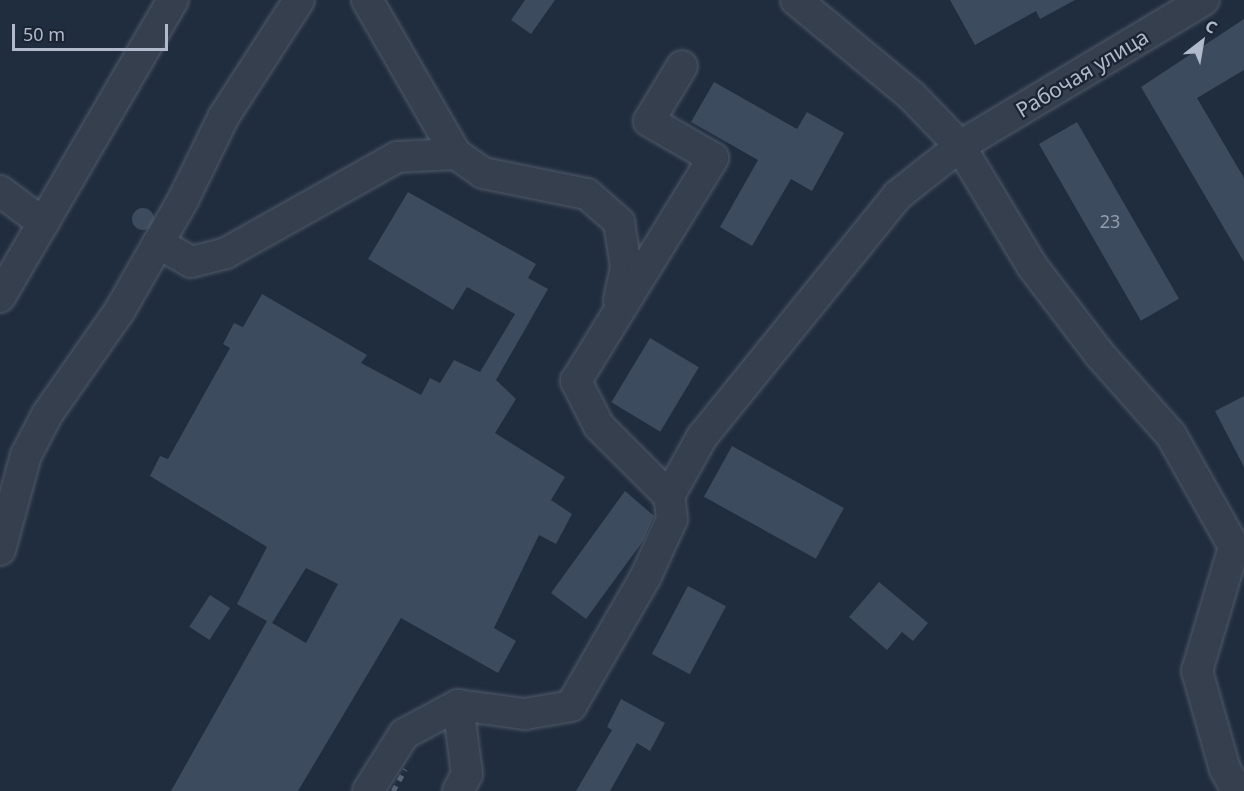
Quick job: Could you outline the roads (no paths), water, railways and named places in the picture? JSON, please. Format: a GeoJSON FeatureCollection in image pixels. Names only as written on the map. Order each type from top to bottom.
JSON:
{"type":"FeatureCollection","features":[{"type":"Feature","properties":{"kind":"street"},"geometry":{"type":"LineString","coordinates":[[0,297],[173,0]]}},
{"type":"Feature","properties":{"kind":"street"},"geometry":{"type":"LineString","coordinates":[[0,549],[26,455],[48,412],[158,243],[224,116],[299,0]]}},
{"type":"Feature","properties":{"kind":"street"},"geometry":{"type":"LineString","coordinates":[[367,0],[456,154],[483,173],[587,194],[619,222],[627,267],[616,315]]}},
{"type":"Feature","properties":{"kind":"street"},"geometry":{"type":"LineString","coordinates":[[796,0],[911,95],[960,146],[1032,266],[1100,355],[1170,435],[1239,548],[1197,671],[1225,769],[1237,791]]}},
{"type":"Feature","properties":{"kind":"street","name":"Рабочая улица"},"geometry":{"type":"LineString","coordinates":[[669,496],[702,437],[790,322],[898,195],[960,146],[1204,0]]}},
{"type":"Feature","properties":{"kind":"street"},"geometry":{"type":"LineString","coordinates":[[368,791],[404,734],[458,705],[525,714],[571,706],[646,576],[672,519],[669,496],[599,426],[576,381],[713,158],[649,121],[682,66]]}},
{"type":"Feature","properties":{"kind":"street"},"geometry":{"type":"LineString","coordinates":[[158,243],[191,261],[226,253],[397,157],[456,154]]}},
{"type":"Feature","properties":{"kind":"street"},"geometry":{"type":"LineString","coordinates":[[0,191],[43,223]]}},
{"type":"Feature","properties":{"kind":"street"},"geometry":{"type":"LineString","coordinates":[[458,705],[466,774],[458,791]]}},
{"type":"Feature","properties":{"kind":"railway"},"geometry":{"type":"LineString","coordinates":[[393,791],[405,769]]}}]}
